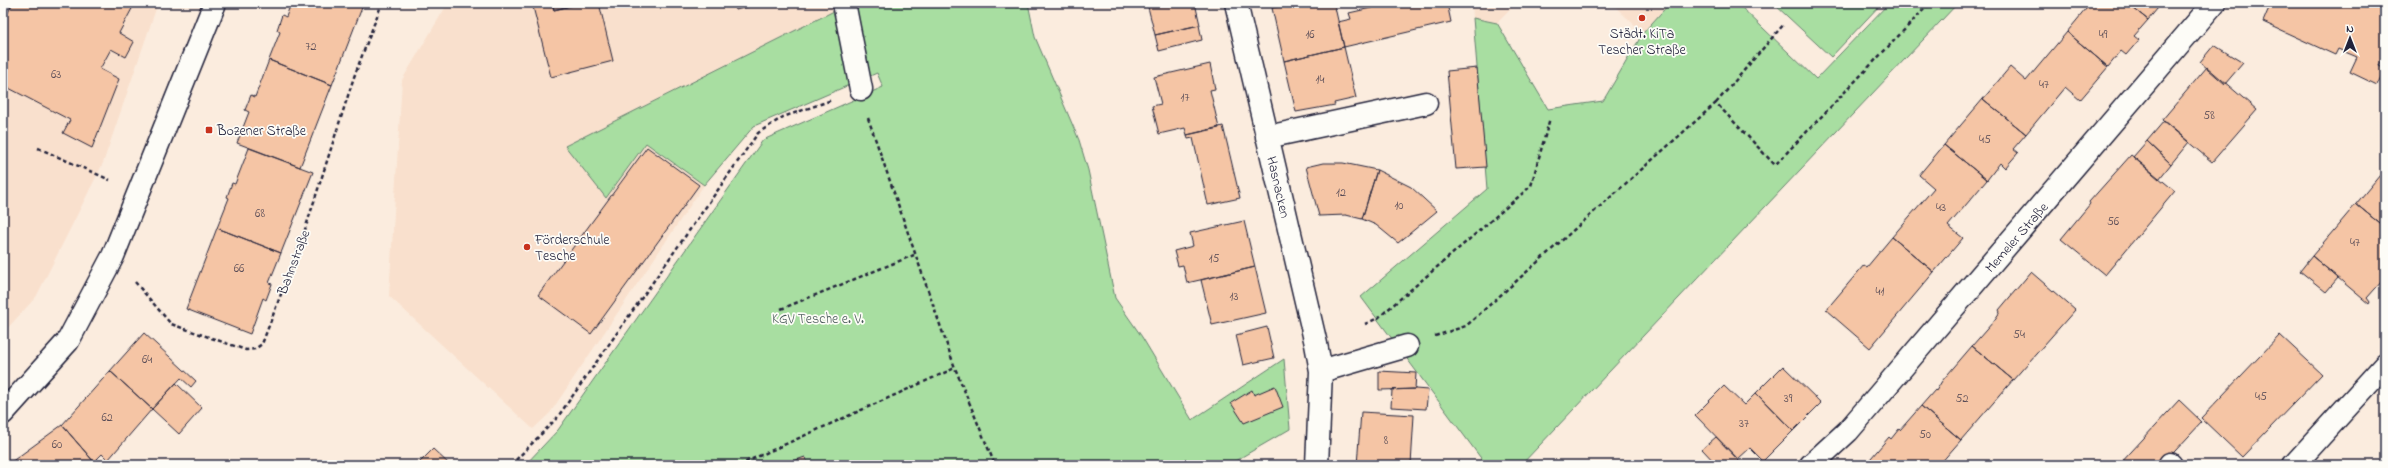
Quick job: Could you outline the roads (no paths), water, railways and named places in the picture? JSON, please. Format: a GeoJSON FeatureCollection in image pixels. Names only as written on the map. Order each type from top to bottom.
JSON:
{"type":"FeatureCollection","features":[{"type":"Feature","properties":{"kind":"street"},"geometry":{"type":"LineString","coordinates":[[3,413],[68,341],[113,256],[215,3]]}},
{"type":"Feature","properties":{"kind":"street"},"geometry":{"type":"LineString","coordinates":[[844,3],[861,89]]}},
{"type":"Feature","properties":{"kind":"street","name":"Hasnacken"},"geometry":{"type":"LineString","coordinates":[[1236,3],[1316,344],[1321,371],[1317,465]]}},
{"type":"Feature","properties":{"kind":"street","name":"Memeler Straße"},"geometry":{"type":"LineString","coordinates":[[1811,465],[1848,431],[2214,3]]}},
{"type":"Feature","properties":{"kind":"street"},"geometry":{"type":"LineString","coordinates":[[1268,137],[1426,103]]}},
{"type":"Feature","properties":{"kind":"street"},"geometry":{"type":"LineString","coordinates":[[1321,371],[1407,346]]}},
{"type":"Feature","properties":{"kind":"street"},"geometry":{"type":"LineString","coordinates":[[2294,465],[2385,365]]}},
{"type":"Feature","properties":{"kind":"place","name":"Städt. KiTa Tescher Straße"},"geometry":{"type":"Point","coordinates":[1642,18]}},
{"type":"Feature","properties":{"kind":"place","name":"Bozener Straße"},"geometry":{"type":"Point","coordinates":[209,130]}},
{"type":"Feature","properties":{"kind":"place","name":"Förderschule Tesche"},"geometry":{"type":"Point","coordinates":[527,247]}},
{"type":"Feature","properties":{"kind":"park label","name":"KGV Tesche e. V."},"geometry":{"type":"Point","coordinates":[818,318]}}]}
